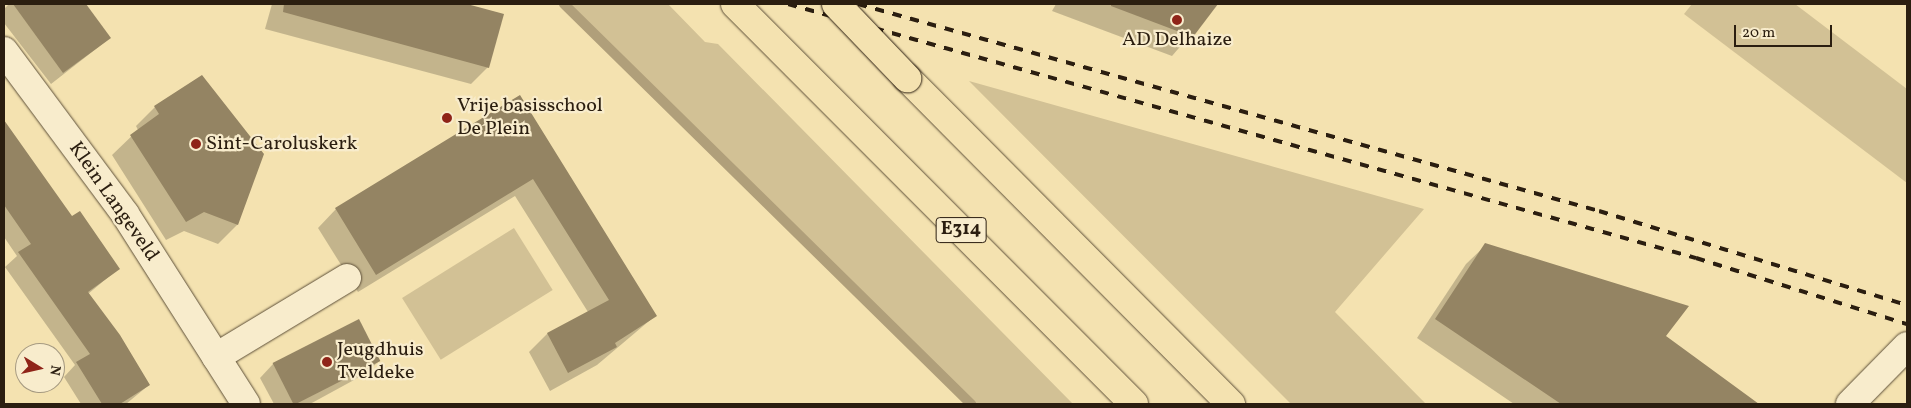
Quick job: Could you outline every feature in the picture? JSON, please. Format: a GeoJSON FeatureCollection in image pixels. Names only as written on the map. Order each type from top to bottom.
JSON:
{"type":"FeatureCollection","features":[{"type":"Feature","properties":{"kind":"highway","name":"E314"},"geometry":{"type":"LineString","coordinates":[[735,4],[1134,404]]}},
{"type":"Feature","properties":{"kind":"highway"},"geometry":{"type":"LineString","coordinates":[[836,4],[1230,404]]}},
{"type":"Feature","properties":{"kind":"street","name":"Klein Langeveld"},"geometry":{"type":"LineString","coordinates":[[4,51],[125,214],[246,404]]}},
{"type":"Feature","properties":{"kind":"street"},"geometry":{"type":"LineString","coordinates":[[216,357],[347,278]]}},
{"type":"Feature","properties":{"kind":"street"},"geometry":{"type":"LineString","coordinates":[[1850,404],[1907,346]]}},
{"type":"Feature","properties":{"kind":"shaded area"},"geometry":{"type":"Polygon","coordinates":[[[565,4],[668,4],[705,42],[718,44],[1073,404],[965,404],[565,4]]]}},
{"type":"Feature","properties":{"kind":"shaded area"},"geometry":{"type":"Polygon","coordinates":[[[1692,4],[1795,4],[1907,89],[1907,183],[1684,14],[1692,4]]]}},
{"type":"Feature","properties":{"kind":"shaded area"},"geometry":{"type":"Polygon","coordinates":[[[969,81],[1424,209],[1335,312],[1426,404],[1291,404],[969,81]]]}},
{"type":"Feature","properties":{"kind":"shaded area"},"geometry":{"type":"Polygon","coordinates":[[[514,228],[553,290],[441,360],[402,298],[514,228]]]}},
{"type":"Feature","properties":{"kind":"building"},"geometry":{"type":"Polygon","coordinates":[[[13,4],[86,4],[111,38],[63,73],[13,4]]]}},
{"type":"Feature","properties":{"kind":"building","name":"Vrije basisschool De Plein"},"geometry":{"type":"Polygon","coordinates":[[[284,4],[467,4],[504,14],[489,68],[283,12],[284,4]]]}},
{"type":"Feature","properties":{"kind":"building","name":"AD Delhaize"},"geometry":{"type":"Polygon","coordinates":[[[1111,4],[1218,4],[1193,37],[1111,6],[1111,4]]]}},
{"type":"Feature","properties":{"kind":"building","name":"Sint-Caroluskerk"},"geometry":{"type":"Polygon","coordinates":[[[202,75],[264,154],[238,225],[204,212],[186,222],[130,135],[159,114],[154,106],[202,75]]]}},
{"type":"Feature","properties":{"kind":"building","name":"Vrije basisschool De Plein"},"geometry":{"type":"Polygon","coordinates":[[[520,95],[657,316],[615,343],[617,347],[568,373],[547,333],[609,300],[533,179],[376,275],[335,208],[520,95]]]}},
{"type":"Feature","properties":{"kind":"building"},"geometry":{"type":"Polygon","coordinates":[[[4,120],[72,216],[80,211],[120,269],[88,292],[120,335],[150,385],[120,404],[102,404],[76,362],[90,354],[18,252],[31,244],[4,205],[4,120]]]}},
{"type":"Feature","properties":{"kind":"building"},"geometry":{"type":"Polygon","coordinates":[[[1485,243],[1689,306],[1666,336],[1759,404],[1561,404],[1435,319],[1485,243]]]}},
{"type":"Feature","properties":{"kind":"building","name":"Jeugdhuis Tveldeke"},"geometry":{"type":"Polygon","coordinates":[[[359,319],[380,361],[296,404],[293,404],[273,363],[359,319]]]}},
{"type":"Feature","properties":{"kind":"waterway"},"geometry":{"type":"LineString","coordinates":[[564,4],[971,404]]}},
{"type":"Feature","properties":{"kind":"railway"},"geometry":{"type":"LineString","coordinates":[[788,4],[1696,258],[1907,324]]}},
{"type":"Feature","properties":{"kind":"railway"},"geometry":{"type":"LineString","coordinates":[[858,4],[1599,211],[1907,305]]}},
{"type":"Feature","properties":{"kind":"place","name":"AD Delhaize"},"geometry":{"type":"Point","coordinates":[1177,20]}},
{"type":"Feature","properties":{"kind":"place","name":"Vrije basisschool De Plein"},"geometry":{"type":"Point","coordinates":[447,118]}},
{"type":"Feature","properties":{"kind":"place","name":"Sint-Caroluskerk"},"geometry":{"type":"Point","coordinates":[196,144]}},
{"type":"Feature","properties":{"kind":"place","name":"Jeugdhuis Tveldeke"},"geometry":{"type":"Point","coordinates":[327,362]}}]}
